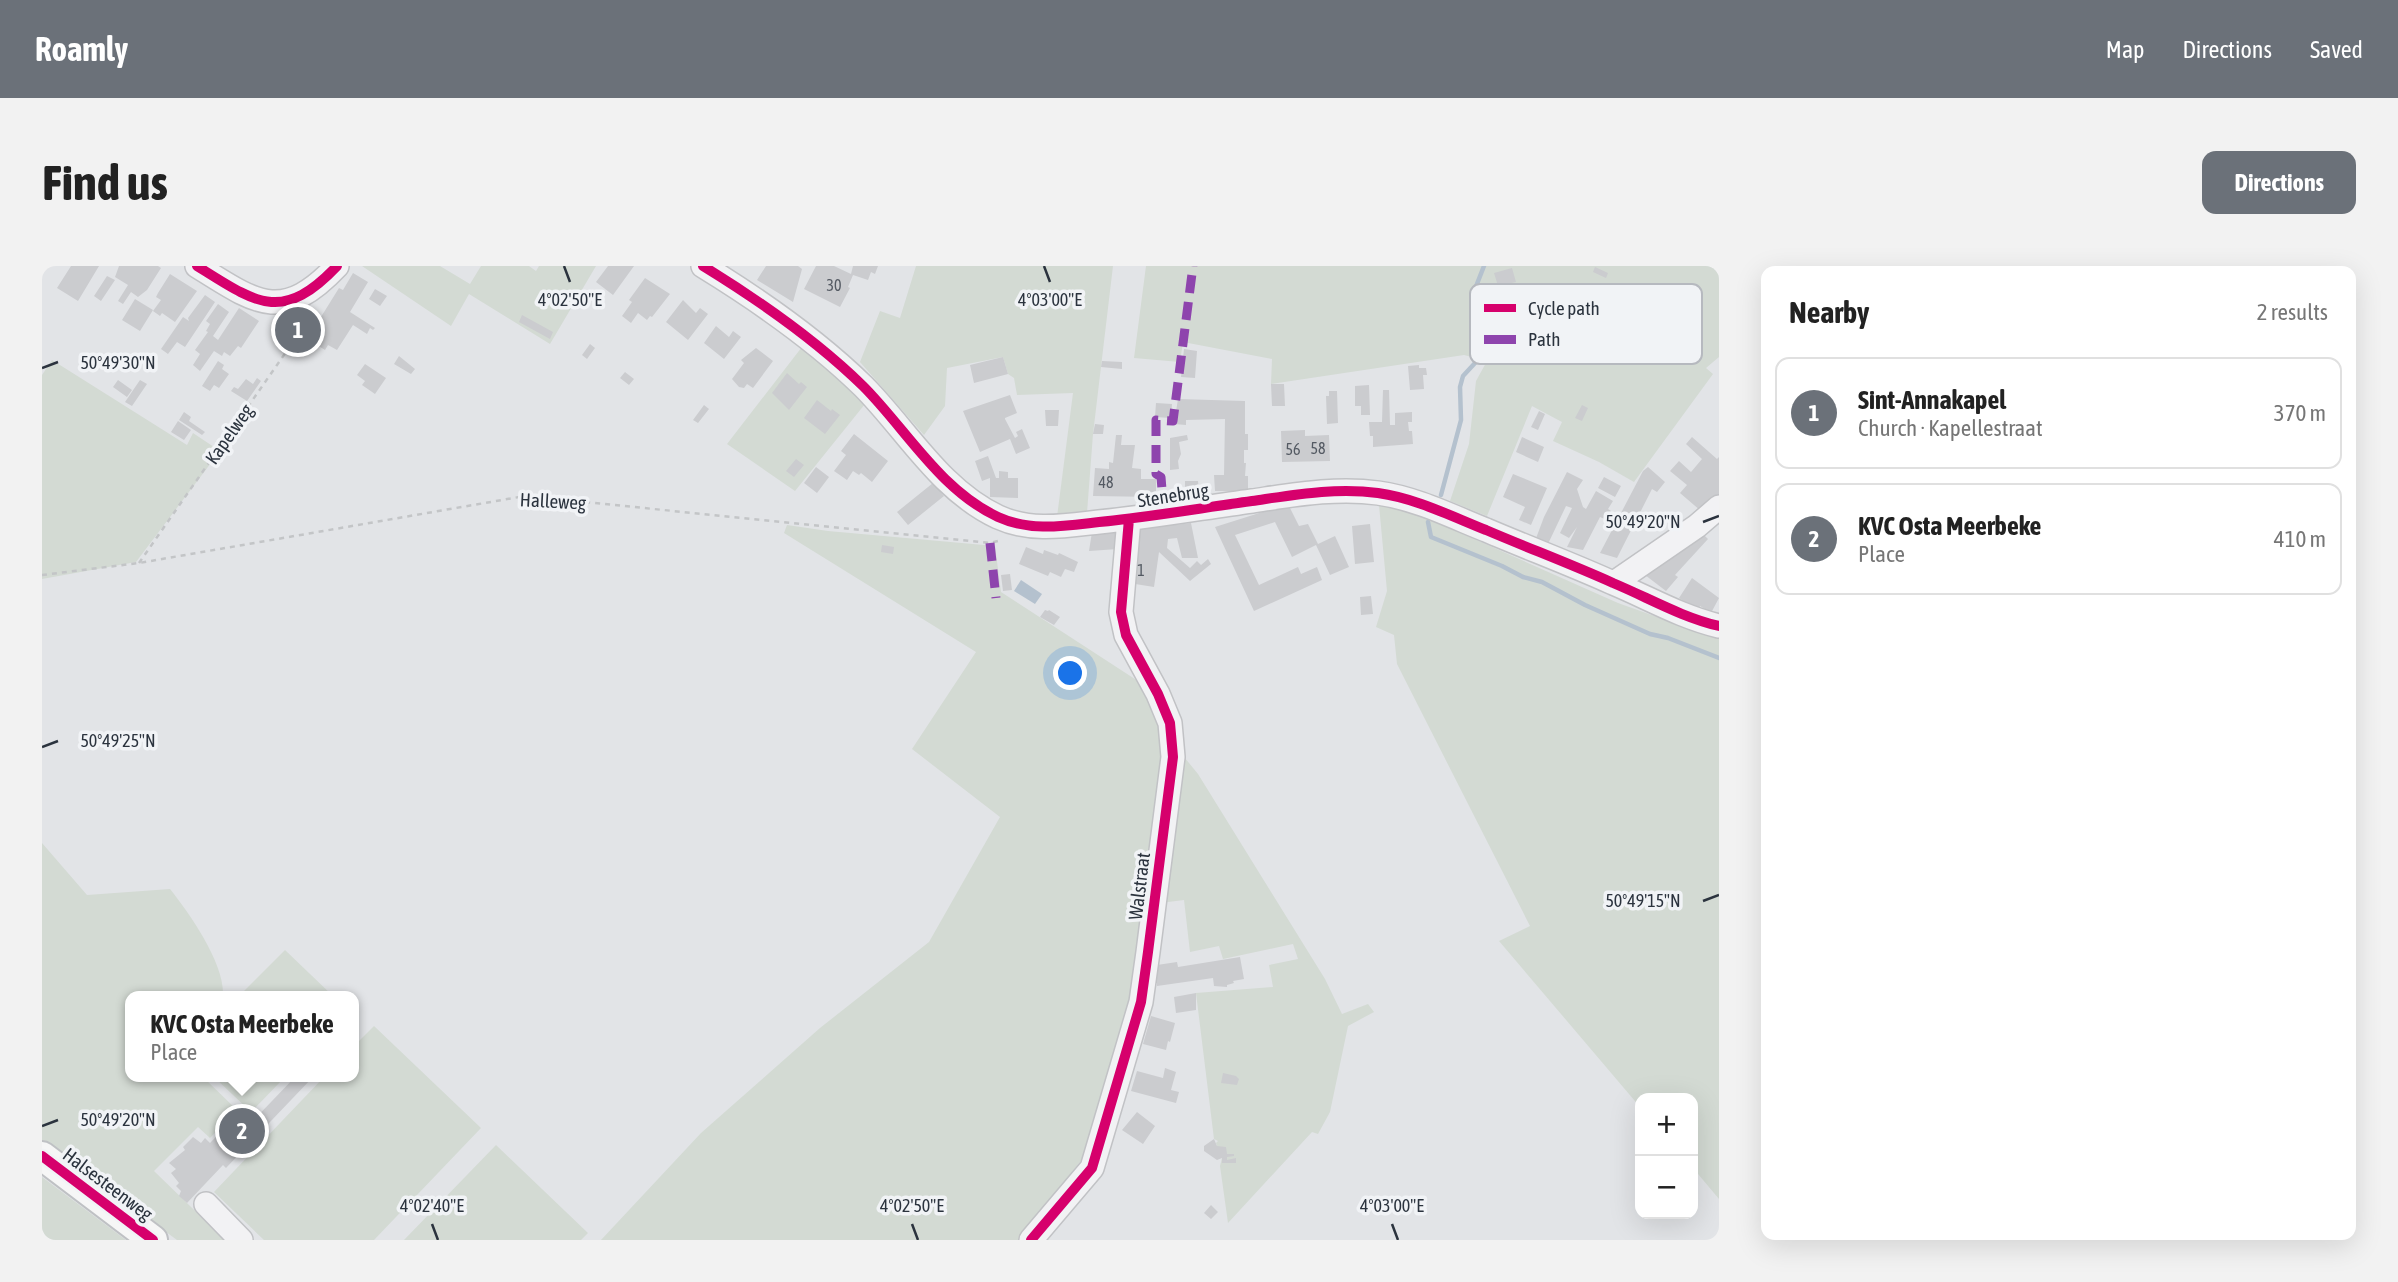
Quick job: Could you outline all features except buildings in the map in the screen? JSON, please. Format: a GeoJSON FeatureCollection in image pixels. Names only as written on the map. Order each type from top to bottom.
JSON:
{"type":"FeatureCollection","features":[{"type":"Feature","properties":{"kind":"main road","name":"Halsesteenweg"},"geometry":{"type":"LineString","coordinates":[[42,1156],[153,1240]]}},
{"type":"Feature","properties":{"kind":"street"},"geometry":{"type":"LineString","coordinates":[[197,266],[239,293],[258,301],[275,303],[293,300],[310,292],[337,266]]}},
{"type":"Feature","properties":{"kind":"street","name":"Stenebrug"},"geometry":{"type":"LineString","coordinates":[[703,266],[756,299],[815,342],[864,387],[947,481],[986,510],[1021,525],[1047,528],[1129,519],[1301,494],[1344,491],[1378,493],[1408,500],[1452,516],[1614,583],[1693,620],[1719,626]]}},
{"type":"Feature","properties":{"kind":"street"},"geometry":{"type":"LineString","coordinates":[[1614,583],[1697,526],[1719,507]]}},
{"type":"Feature","properties":{"kind":"street","name":"Walstraat"},"geometry":{"type":"LineString","coordinates":[[1031,1240],[1092,1168],[1141,1002],[1148,952],[1173,757],[1170,723],[1126,635],[1121,612],[1129,519]]}},
{"type":"Feature","properties":{"kind":"street"},"geometry":{"type":"LineString","coordinates":[[206,1204],[241,1240]]}},
{"type":"Feature","properties":{"kind":"shaded area"},"geometry":{"type":"Polygon","coordinates":[[[362,266],[440,266],[470,284],[481,266],[529,266],[536,271],[539,266],[596,266],[550,344],[469,294],[451,326],[362,266]]]}},
{"type":"Feature","properties":{"kind":"shaded area"},"geometry":{"type":"Polygon","coordinates":[[[916,266],[1113,266],[1093,434],[1087,513],[1057,517],[1073,393],[1017,395],[1014,378],[1008,374],[1003,357],[947,368],[945,406],[924,435],[860,362],[880,311],[900,318],[916,266]]]}},
{"type":"Feature","properties":{"kind":"shaded area"},"geometry":{"type":"Polygon","coordinates":[[[1146,266],[1719,266],[1719,357],[1706,368],[1713,374],[1634,482],[1553,441],[1562,422],[1532,406],[1487,516],[1450,501],[1469,444],[1476,381],[1485,364],[1702,364],[1702,284],[1470,284],[1470,357],[1464,355],[1271,384],[1272,359],[1183,342],[1180,362],[1134,358],[1146,266]]]}},
{"type":"Feature","properties":{"kind":"shaded area"},"geometry":{"type":"Polygon","coordinates":[[[805,343],[865,404],[795,491],[727,444],[805,343]]]}},
{"type":"Feature","properties":{"kind":"shaded area"},"geometry":{"type":"Polygon","coordinates":[[[52,360],[187,445],[193,433],[220,451],[136,562],[42,579],[42,375],[52,360]]]}},
{"type":"Feature","properties":{"kind":"shaded area"},"geometry":{"type":"Polygon","coordinates":[[[1379,505],[1418,514],[1618,603],[1719,639],[1719,1199],[1698,1174],[1698,1093],[1635,1093],[1635,1101],[1499,941],[1530,926],[1397,664],[1394,635],[1376,627],[1387,591],[1379,505]]]}},
{"type":"Feature","properties":{"kind":"shaded area"},"geometry":{"type":"Polygon","coordinates":[[[787,525],[995,546],[1001,592],[1141,683],[1161,721],[1165,754],[1130,1006],[1091,1148],[1018,1240],[601,1240],[701,1133],[820,1028],[929,942],[1000,817],[912,749],[976,652],[784,533],[787,525]]]}},
{"type":"Feature","properties":{"kind":"shaded area"},"geometry":{"type":"Polygon","coordinates":[[[1180,752],[1198,774],[1325,979],[1342,1014],[1368,1004],[1374,1012],[1348,1026],[1330,1112],[1318,1134],[1312,1132],[1228,1223],[1220,1166],[1222,1158],[1216,1143],[1218,1141],[1214,1139],[1196,993],[1273,987],[1269,965],[1298,959],[1293,944],[1223,959],[1219,946],[1190,952],[1184,900],[1160,903],[1180,752]]]}},
{"type":"Feature","properties":{"kind":"shaded area"},"geometry":{"type":"Polygon","coordinates":[[[42,843],[87,895],[170,889],[196,925],[212,955],[223,991],[125,991],[125,1082],[208,1082],[237,1110],[210,1138],[198,1127],[154,1171],[225,1240],[177,1240],[42,1141],[42,843]]]}},
{"type":"Feature","properties":{"kind":"shaded area"},"geometry":{"type":"Polygon","coordinates":[[[285,950],[328,991],[244,991],[285,950]]]}},
{"type":"Feature","properties":{"kind":"shaded area"},"geometry":{"type":"Polygon","coordinates":[[[374,1026],[481,1128],[374,1240],[264,1240],[214,1192],[319,1082],[359,1082],[359,1041],[374,1026]]]}},
{"type":"Feature","properties":{"kind":"shaded area"},"geometry":{"type":"Polygon","coordinates":[[[219,1082],[280,1082],[251,1112],[219,1082]]]}},
{"type":"Feature","properties":{"kind":"shaded area"},"geometry":{"type":"Polygon","coordinates":[[[496,1145],[588,1233],[581,1240],[404,1240],[496,1145]]]}},
{"type":"Feature","properties":{"kind":"shaded area"},"geometry":{"type":"Polygon","coordinates":[[[42,1177],[126,1240],[42,1240],[42,1177]]]}},
{"type":"Feature","properties":{"kind":"water"},"geometry":{"type":"Polygon","coordinates":[[[1021,580],[1042,594],[1035,604],[1014,591],[1021,580]]]}},
{"type":"Feature","properties":{"kind":"waterway"},"geometry":{"type":"LineString","coordinates":[[1477,284],[1484,266]]}},
{"type":"Feature","properties":{"kind":"waterway"},"geometry":{"type":"LineString","coordinates":[[1441,495],[1461,420],[1460,387],[1463,376],[1474,364]]}},
{"type":"Feature","properties":{"kind":"waterway"},"geometry":{"type":"LineString","coordinates":[[1428,522],[1431,537],[1523,577],[1542,582],[1650,634],[1668,638],[1719,658]]}},
{"type":"Feature","properties":{"kind":"marked path"},"geometry":{"type":"LineString","coordinates":[[1164,514],[1161,477],[1156,474],[1156,420],[1173,421],[1193,266]]}},
{"type":"Feature","properties":{"kind":"marked path"},"geometry":{"type":"LineString","coordinates":[[990,543],[996,598]]}},
{"type":"Feature","properties":{"kind":"cycle path"},"geometry":{"type":"LineString","coordinates":[[197,266],[236,290],[269,302],[300,296],[337,266]]}},
{"type":"Feature","properties":{"kind":"cycle path"},"geometry":{"type":"LineString","coordinates":[[703,266],[766,307],[826,352],[863,386],[925,458],[958,491],[977,505],[1010,522],[1060,526],[1137,518],[1283,496],[1346,491],[1378,493],[1433,508],[1678,612],[1719,626]]}},
{"type":"Feature","properties":{"kind":"cycle path"},"geometry":{"type":"LineString","coordinates":[[1031,1240],[1092,1168],[1141,1002],[1148,952],[1173,757],[1170,723],[1158,694],[1126,635],[1121,612],[1129,519]]}},
{"type":"Feature","properties":{"kind":"cycle path"},"geometry":{"type":"LineString","coordinates":[[42,1156],[153,1240]]}},
{"type":"Feature","properties":{"kind":"place","name":"Sint-Annakapel"},"geometry":{"type":"Point","coordinates":[298,330]}},
{"type":"Feature","properties":{"kind":"place","name":"KVC Osta Meerbeke"},"geometry":{"type":"Point","coordinates":[242,1131]}}]}
